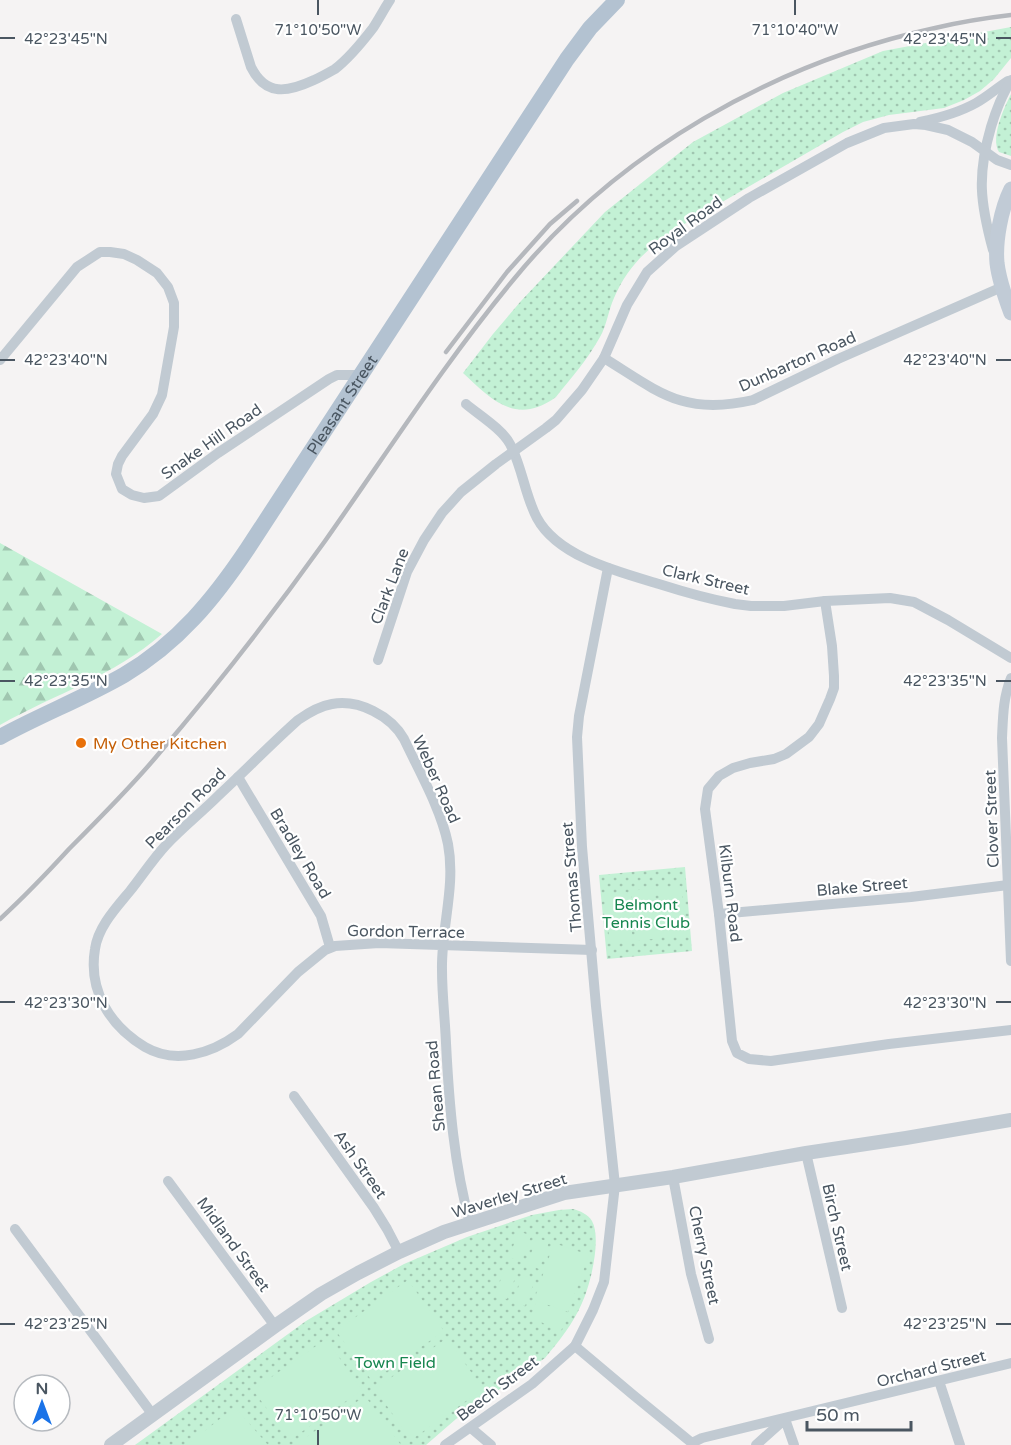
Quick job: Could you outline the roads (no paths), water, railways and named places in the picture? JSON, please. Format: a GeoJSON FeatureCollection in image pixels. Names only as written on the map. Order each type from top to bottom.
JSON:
{"type":"FeatureCollection","features":[{"type":"Feature","properties":{"kind":"main road","name":"Pleasant Street"},"geometry":{"type":"LineString","coordinates":[[0,737],[123,675],[159,650],[203,609],[235,567],[567,59],[590,28],[617,0]]}},
{"type":"Feature","properties":{"kind":"main road"},"geometry":{"type":"LineString","coordinates":[[1011,189],[1001,218],[997,262],[1011,313]]}},
{"type":"Feature","properties":{"kind":"street"},"geometry":{"type":"LineString","coordinates":[[236,19],[254,74],[270,87],[286,90],[310,82],[336,68],[373,28],[390,0]]}},
{"type":"Feature","properties":{"kind":"street"},"geometry":{"type":"LineString","coordinates":[[997,262],[987,228],[982,199],[982,168],[984,151],[996,109],[1011,79]]}},
{"type":"Feature","properties":{"kind":"street","name":"Royal Road"},"geometry":{"type":"LineString","coordinates":[[513,451],[556,420],[582,390],[604,358],[627,305],[647,272],[676,246],[748,198],[847,143],[884,128],[914,124],[954,113],[977,102],[1011,79]]}},
{"type":"Feature","properties":{"kind":"street","name":"Royal Road"},"geometry":{"type":"LineString","coordinates":[[914,124],[948,130],[1011,165]]}},
{"type":"Feature","properties":{"kind":"street","name":"Snake Hill Road"},"geometry":{"type":"LineString","coordinates":[[0,360],[77,267],[100,252],[124,254],[157,273],[168,286],[174,303],[174,327],[162,396],[153,414],[122,456],[116,474],[122,489],[144,498],[159,496],[268,418],[329,379],[337,375],[361,375]]}},
{"type":"Feature","properties":{"kind":"street","name":"Dunbarton Road"},"geometry":{"type":"LineString","coordinates":[[604,358],[652,389],[676,399],[710,406],[739,403],[753,400],[838,359],[1002,287]]}},
{"type":"Feature","properties":{"kind":"street","name":"Clark Street"},"geometry":{"type":"LineString","coordinates":[[466,404],[510,443],[533,510],[545,530],[555,540],[591,561],[674,588],[735,604],[776,606],[890,598],[914,602],[1011,658]]}},
{"type":"Feature","properties":{"kind":"street","name":"Clark Lane"},"geometry":{"type":"LineString","coordinates":[[378,660],[407,572],[424,540],[442,513],[461,492],[513,451]]}},
{"type":"Feature","properties":{"kind":"street","name":"Thomas Street"},"geometry":{"type":"LineString","coordinates":[[608,568],[578,727],[582,847],[615,1185]]}},
{"type":"Feature","properties":{"kind":"street","name":"Kilburn Road"},"geometry":{"type":"LineString","coordinates":[[825,601],[832,646],[834,688],[819,724],[809,737],[786,754],[733,768],[719,776],[708,789],[705,809],[732,1041],[737,1053],[749,1059],[771,1061],[1011,1030]]}},
{"type":"Feature","properties":{"kind":"street","name":"Clover Street"},"geometry":{"type":"LineString","coordinates":[[1011,678],[1003,708],[1002,738],[1011,961]]}},
{"type":"Feature","properties":{"kind":"street","name":"Pearson Road"},"geometry":{"type":"LineString","coordinates":[[100,933],[110,916],[166,845],[307,714],[334,703],[360,706],[382,716],[400,733]]}},
{"type":"Feature","properties":{"kind":"street","name":"Weber Road"},"geometry":{"type":"LineString","coordinates":[[400,733],[436,807],[448,843],[451,875],[444,946]]}},
{"type":"Feature","properties":{"kind":"street","name":"Bradley Road"},"geometry":{"type":"LineString","coordinates":[[238,777],[321,916],[330,948]]}},
{"type":"Feature","properties":{"kind":"street","name":"Blake Street"},"geometry":{"type":"LineString","coordinates":[[719,914],[911,897],[1008,885]]}},
{"type":"Feature","properties":{"kind":"street","name":"Gordon Terrace"},"geometry":{"type":"LineString","coordinates":[[100,933],[95,949],[95,979],[100,999],[110,1018],[129,1036],[151,1050],[163,1055],[176,1056],[199,1054],[225,1044],[238,1034],[298,972],[318,955],[341,945],[379,943],[592,950]]}},
{"type":"Feature","properties":{"kind":"street","name":"Shean Road"},"geometry":{"type":"LineString","coordinates":[[444,946],[442,968],[448,1084],[461,1190],[470,1223]]}},
{"type":"Feature","properties":{"kind":"street","name":"Ash Street"},"geometry":{"type":"LineString","coordinates":[[294,1096],[374,1208],[399,1252]]}},
{"type":"Feature","properties":{"kind":"street","name":"Waverley Street"},"geometry":{"type":"LineString","coordinates":[[111,1445],[275,1326],[339,1283],[444,1232],[564,1193],[1011,1120]]}},
{"type":"Feature","properties":{"kind":"street","name":"Birch Street"},"geometry":{"type":"LineString","coordinates":[[806,1153],[842,1308]]}},
{"type":"Feature","properties":{"kind":"street","name":"Cherry Street"},"geometry":{"type":"LineString","coordinates":[[673,1176],[691,1274],[709,1339]]}},
{"type":"Feature","properties":{"kind":"street","name":"Midland Street"},"geometry":{"type":"LineString","coordinates":[[168,1181],[275,1326]]}},
{"type":"Feature","properties":{"kind":"street","name":"Beech Street"},"geometry":{"type":"LineString","coordinates":[[445,1445],[532,1384],[575,1346],[604,1282],[615,1185]]}},
{"type":"Feature","properties":{"kind":"street"},"geometry":{"type":"LineString","coordinates":[[15,1229],[153,1415]]}},
{"type":"Feature","properties":{"kind":"street","name":"Orchard Street"},"geometry":{"type":"LineString","coordinates":[[575,1346],[693,1444],[702,1438],[1011,1363]]}},
{"type":"Feature","properties":{"kind":"street"},"geometry":{"type":"LineString","coordinates":[[939,1381],[960,1445]]}},
{"type":"Feature","properties":{"kind":"street"},"geometry":{"type":"LineString","coordinates":[[756,1445],[785,1419],[794,1445]]}},
{"type":"Feature","properties":{"kind":"street"},"geometry":{"type":"LineString","coordinates":[[471,1428],[491,1445]]}},
{"type":"Feature","properties":{"kind":"railway"},"geometry":{"type":"LineString","coordinates":[[0,919],[125,792],[200,705],[305,569],[440,375],[489,310],[556,233],[601,191],[651,153],[704,119],[759,89],[816,64],[875,44],[935,28],[1011,15]]}},
{"type":"Feature","properties":{"kind":"railway"},"geometry":{"type":"LineString","coordinates":[[446,352],[507,272],[550,224],[577,201]]}},
{"type":"Feature","properties":{"kind":"place","name":"My Other Kitchen"},"geometry":{"type":"Point","coordinates":[81,743]}},
{"type":"Feature","properties":{"kind":"park label","name":"Belmont Tennis Club"},"geometry":{"type":"Point","coordinates":[646,913]}},
{"type":"Feature","properties":{"kind":"park label","name":"Town Field"},"geometry":{"type":"Point","coordinates":[395,1362]}}]}
